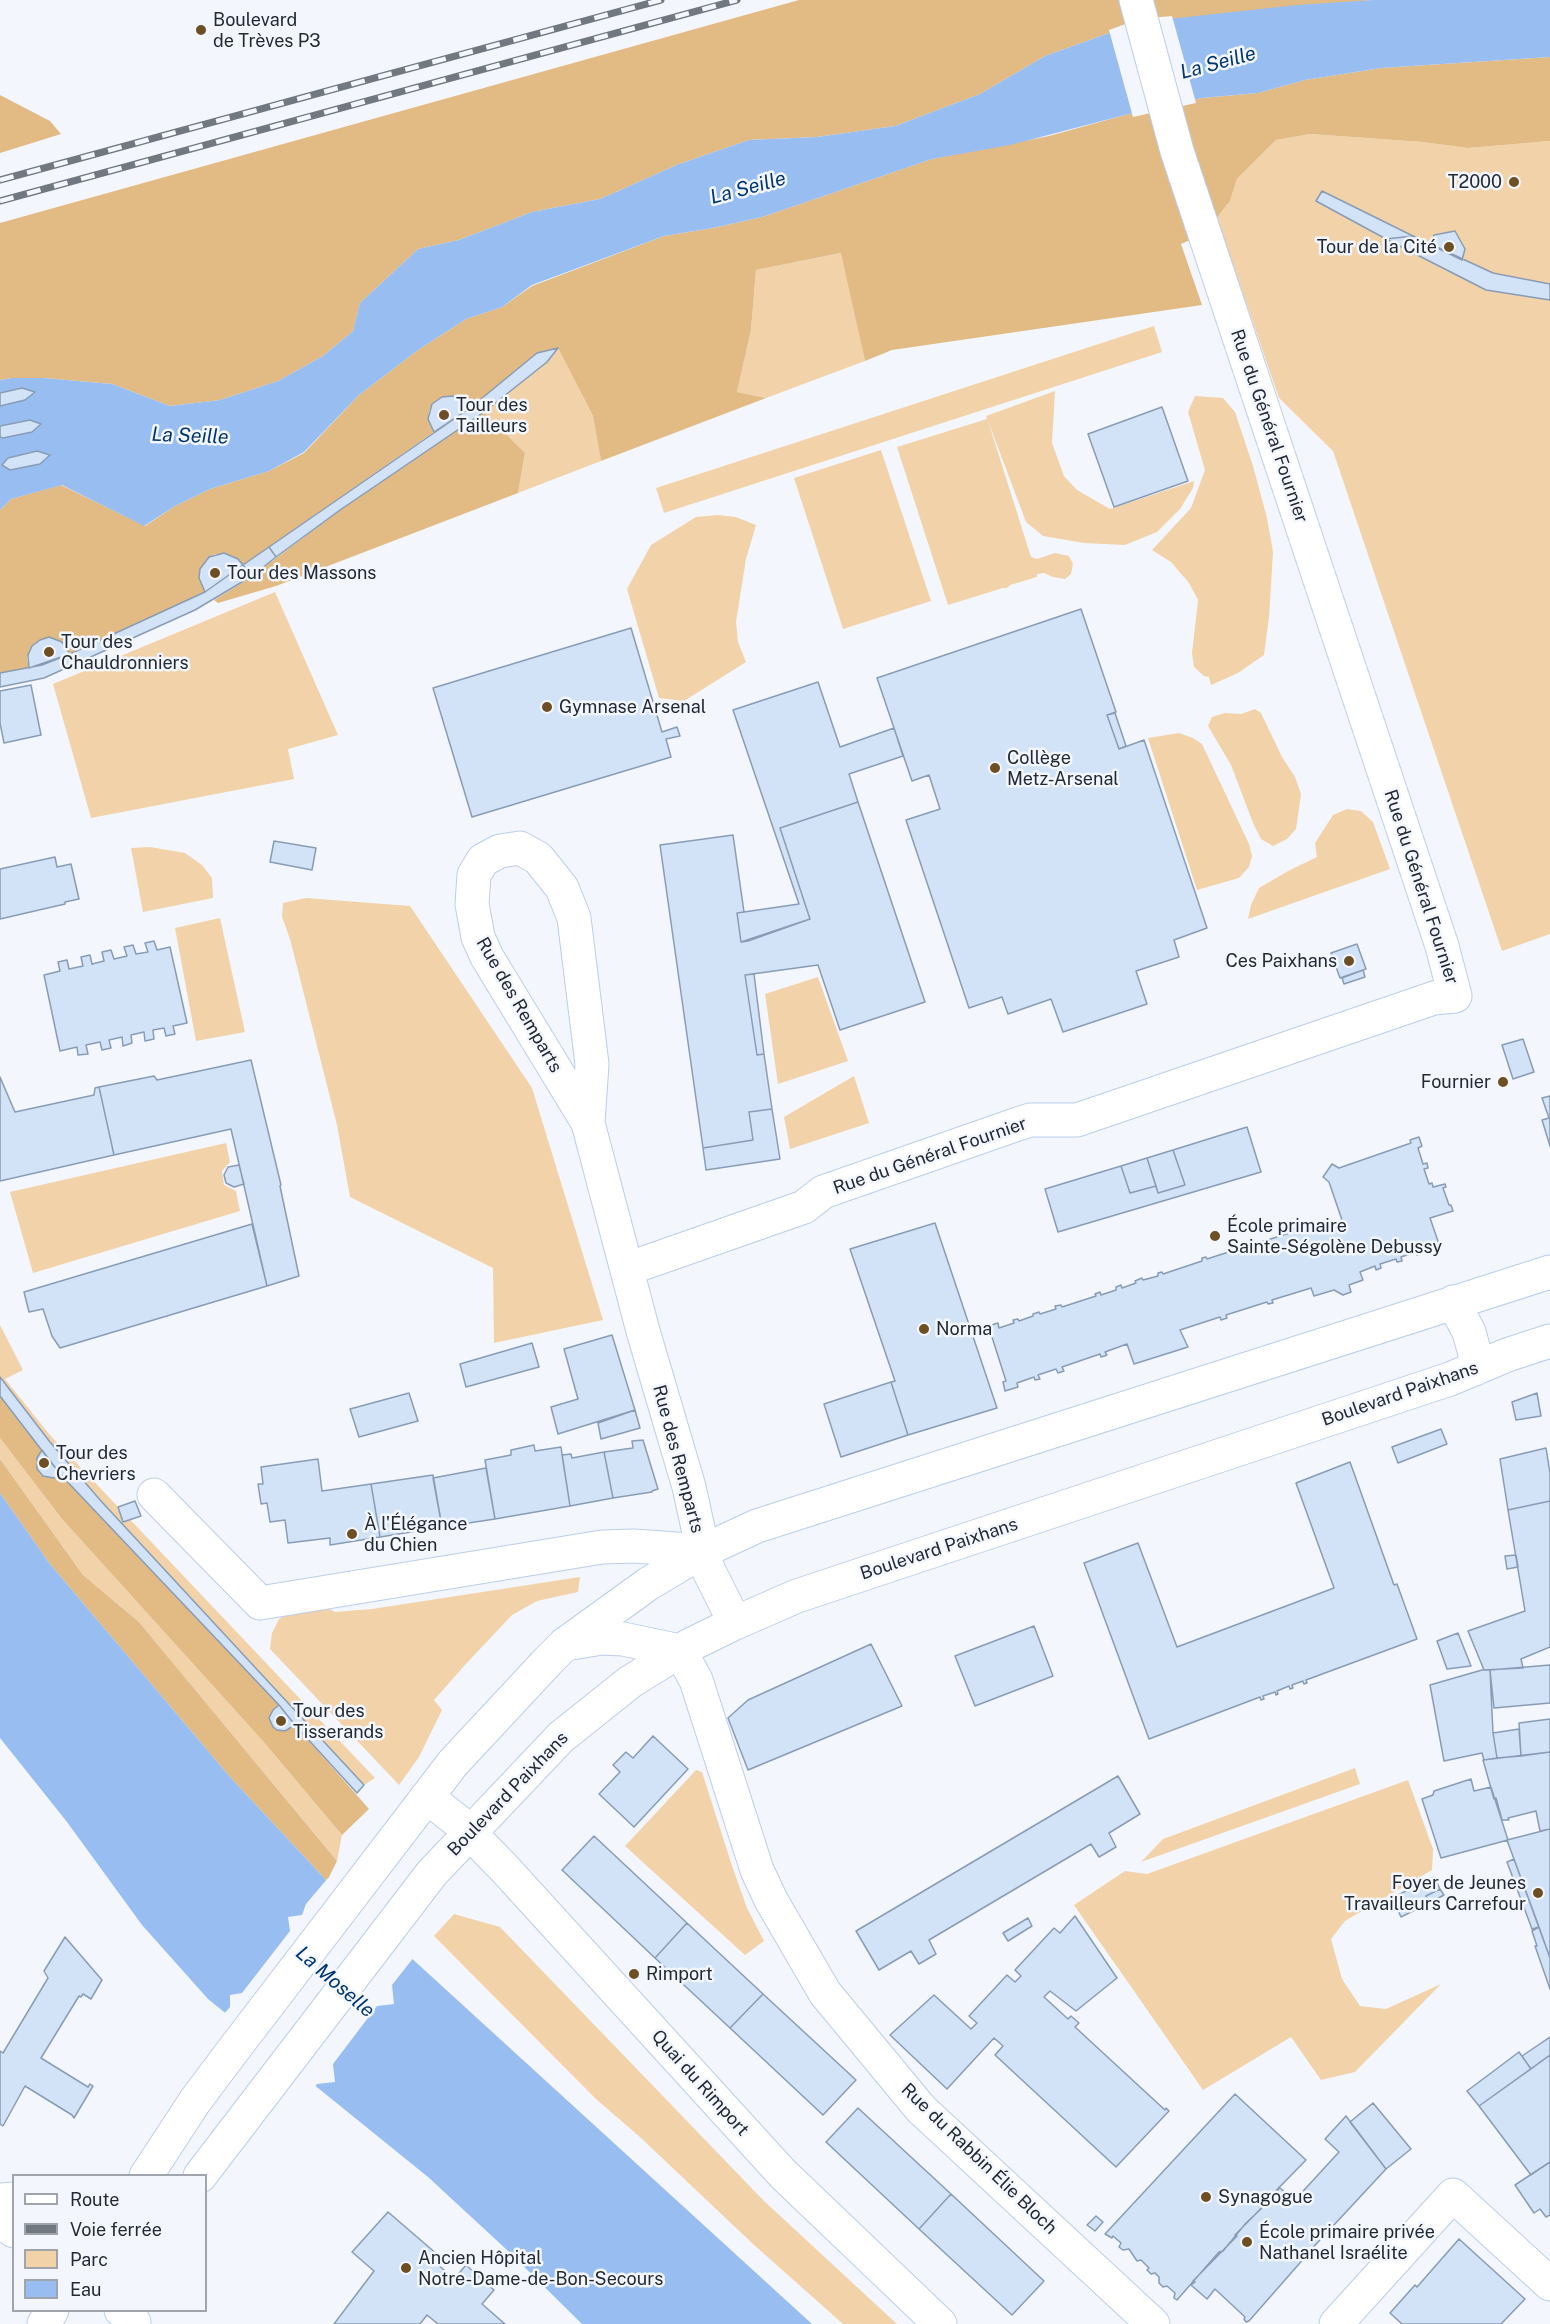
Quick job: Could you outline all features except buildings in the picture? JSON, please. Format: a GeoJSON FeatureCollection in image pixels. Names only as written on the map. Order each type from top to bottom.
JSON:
{"type":"FeatureCollection","features":[{"type":"Feature","properties":{"kind":"street","name":"Rue du Général Fournier"},"geometry":{"type":"LineString","coordinates":[[627,1269],[804,1207],[823,1192],[1030,1120],[1077,1120],[1434,998],[1455,996],[1435,924],[1177,152],[1136,0]]}},
{"type":"Feature","properties":{"kind":"street","name":"Rue des Remparts"},"geometry":{"type":"LineString","coordinates":[[588,1123],[592,1064],[574,918],[562,888],[538,858],[520,849],[500,851],[483,860],[474,875],[472,904],[478,937],[487,957],[588,1123],[689,1487],[708,1569],[735,1623]]}},
{"type":"Feature","properties":{"kind":"street"},"geometry":{"type":"LineString","coordinates":[[144,2173],[231,2053],[453,1763],[500,1710],[566,1644],[648,1584],[742,1531],[1550,1272]]}},
{"type":"Feature","properties":{"kind":"street"},"geometry":{"type":"LineString","coordinates":[[1453,1302],[1469,1332],[1475,1354],[1475,1369]]}},
{"type":"Feature","properties":{"kind":"street","name":"Boulevard Paixhans"},"geometry":{"type":"LineString","coordinates":[[201,2174],[432,1873],[469,1832],[561,1737],[621,1688],[680,1651],[735,1623],[797,1596],[1475,1369],[1507,1355],[1550,1341]]}},
{"type":"Feature","properties":{"kind":"street"},"geometry":{"type":"LineString","coordinates":[[154,1495],[260,1603],[602,1547],[634,1546],[703,1551]]}},
{"type":"Feature","properties":{"kind":"street"},"geometry":{"type":"LineString","coordinates":[[566,1644],[602,1638],[623,1639],[680,1651]]}},
{"type":"Feature","properties":{"kind":"street","name":"Rue du Rabbin Élie Bloch"},"geometry":{"type":"LineString","coordinates":[[680,1651],[696,1680],[758,1870],[771,1900],[825,1993],[921,2109],[1153,2324]]}},
{"type":"Feature","properties":{"kind":"street","name":"Quai du Rimport"},"geometry":{"type":"LineString","coordinates":[[427,1797],[469,1832],[505,1869],[783,2174],[940,2324]]}},
{"type":"Feature","properties":{"kind":"street"},"geometry":{"type":"LineString","coordinates":[[1338,2323],[1453,2196],[1550,2284]]}},
{"type":"Feature","properties":{"kind":"green space"},"geometry":{"type":"Polygon","coordinates":[[[1310,134],[1422,142],[1468,148],[1550,141],[1550,284],[1493,273],[1462,260],[1465,249],[1455,231],[1434,235],[1429,244],[1413,236],[1387,240],[1486,290],[1550,300],[1550,934],[1502,951],[1333,451],[1279,398],[1222,233],[1204,234],[1230,201],[1237,179],[1276,140],[1310,134]]]}},
{"type":"Feature","properties":{"kind":"green space"},"geometry":{"type":"Polygon","coordinates":[[[842,253],[865,361],[766,398],[737,392],[751,330],[756,270],[842,253]]]}},
{"type":"Feature","properties":{"kind":"green space"},"geometry":{"type":"Polygon","coordinates":[[[1154,326],[1162,352],[664,513],[656,488],[1154,326]]]}},
{"type":"Feature","properties":{"kind":"green space"},"geometry":{"type":"Polygon","coordinates":[[[558,348],[593,416],[601,461],[518,493],[525,453],[484,412],[547,362],[558,348]]]}},
{"type":"Feature","properties":{"kind":"green space"},"geometry":{"type":"Polygon","coordinates":[[[1055,391],[1052,443],[1064,476],[1077,490],[1110,509],[1194,481],[1193,488],[1180,509],[1157,532],[1125,545],[1084,543],[1043,536],[1026,522],[988,421],[1031,557],[1037,559],[1055,553],[1069,556],[1073,564],[1071,574],[1065,579],[1044,573],[1037,574],[1037,577],[1007,588],[948,605],[897,447],[987,419],[986,416],[1055,391]]]}},
{"type":"Feature","properties":{"kind":"green space"},"geometry":{"type":"Polygon","coordinates":[[[1195,396],[1223,398],[1235,412],[1253,466],[1267,518],[1273,552],[1264,655],[1238,673],[1211,685],[1209,677],[1204,676],[1194,667],[1192,653],[1198,600],[1189,583],[1171,562],[1152,550],[1191,508],[1205,470],[1188,412],[1195,396]]]}},
{"type":"Feature","properties":{"kind":"green space"},"geometry":{"type":"Polygon","coordinates":[[[881,450],[931,601],[843,629],[794,478],[881,450]]]}},
{"type":"Feature","properties":{"kind":"green space"},"geometry":{"type":"Polygon","coordinates":[[[718,515],[736,517],[756,525],[746,559],[736,622],[738,642],[746,662],[684,701],[659,698],[627,589],[651,545],[696,517],[718,515]]]}},
{"type":"Feature","properties":{"kind":"green space"},"geometry":{"type":"Polygon","coordinates":[[[275,592],[338,735],[288,749],[294,779],[91,818],[53,684],[275,592]]]}},
{"type":"Feature","properties":{"kind":"green space"},"geometry":{"type":"Polygon","coordinates":[[[1255,709],[1261,713],[1282,757],[1295,777],[1301,794],[1296,829],[1287,839],[1273,846],[1261,839],[1231,765],[1208,726],[1212,717],[1225,713],[1241,714],[1255,709]]]}},
{"type":"Feature","properties":{"kind":"green space"},"geometry":{"type":"Polygon","coordinates":[[[1179,733],[1202,744],[1249,844],[1252,856],[1249,867],[1239,878],[1197,890],[1148,738],[1179,733]]]}},
{"type":"Feature","properties":{"kind":"green space"},"geometry":{"type":"Polygon","coordinates":[[[1347,809],[1361,811],[1373,822],[1390,869],[1248,919],[1251,905],[1259,888],[1317,857],[1315,843],[1333,815],[1347,809]]]}},
{"type":"Feature","properties":{"kind":"green space"},"geometry":{"type":"Polygon","coordinates":[[[150,847],[185,853],[202,865],[212,878],[213,898],[143,912],[131,848],[150,847]]]}},
{"type":"Feature","properties":{"kind":"green space"},"geometry":{"type":"Polygon","coordinates":[[[306,898],[410,906],[532,1088],[603,1320],[494,1343],[493,1268],[350,1197],[337,1125],[290,939],[282,917],[283,903],[306,898]]]}},
{"type":"Feature","properties":{"kind":"green space"},"geometry":{"type":"Polygon","coordinates":[[[220,918],[245,1032],[196,1041],[175,928],[220,918]]]}},
{"type":"Feature","properties":{"kind":"green space"},"geometry":{"type":"Polygon","coordinates":[[[818,977],[848,1061],[778,1084],[765,994],[818,977]]]}},
{"type":"Feature","properties":{"kind":"green space"},"geometry":{"type":"Polygon","coordinates":[[[854,1076],[869,1123],[790,1149],[784,1117],[854,1076]]]}},
{"type":"Feature","properties":{"kind":"green space"},"geometry":{"type":"Polygon","coordinates":[[[226,1143],[230,1162],[222,1171],[224,1185],[236,1191],[240,1211],[33,1273],[10,1192],[226,1143]]]}},
{"type":"Feature","properties":{"kind":"green space"},"geometry":{"type":"Polygon","coordinates":[[[0,1325],[23,1370],[5,1379],[49,1434],[375,1778],[364,1785],[101,1501],[50,1442],[0,1377],[0,1325]]]}},
{"type":"Feature","properties":{"kind":"green space"},"geometry":{"type":"Polygon","coordinates":[[[0,1438],[62,1519],[262,1740],[342,1835],[337,1861],[139,1622],[83,1575],[0,1459],[0,1438]]]}},
{"type":"Feature","properties":{"kind":"green space"},"geometry":{"type":"Polygon","coordinates":[[[580,1577],[578,1592],[537,1601],[512,1615],[434,1700],[442,1710],[419,1757],[399,1785],[270,1649],[272,1633],[279,1619],[288,1612],[323,1605],[335,1612],[372,1609],[580,1577]]]}},
{"type":"Feature","properties":{"kind":"green space"},"geometry":{"type":"Polygon","coordinates":[[[1355,1768],[1360,1784],[1141,1862],[1163,1839],[1355,1768]]]}},
{"type":"Feature","properties":{"kind":"green space"},"geometry":{"type":"Polygon","coordinates":[[[696,1770],[702,1772],[747,1908],[764,1941],[745,1955],[625,1846],[696,1770]]]}},
{"type":"Feature","properties":{"kind":"green space"},"geometry":{"type":"Polygon","coordinates":[[[1408,1780],[1433,1849],[1432,1870],[1345,1921],[1331,1939],[1342,1979],[1360,2006],[1386,2009],[1441,1984],[1355,2072],[1321,2080],[1291,2037],[1203,2090],[1074,1905],[1125,1871],[1147,1874],[1408,1780]]]}},
{"type":"Feature","properties":{"kind":"green space"},"geometry":{"type":"Polygon","coordinates":[[[454,1914],[500,1927],[764,2201],[897,2324],[843,2324],[596,2099],[434,1936],[454,1914]]]}},
{"type":"Feature","properties":{"kind":"shaded area"},"geometry":{"type":"Polygon","coordinates":[[[799,0],[1373,0],[1140,22],[1045,56],[980,94],[895,126],[817,137],[749,140],[679,164],[600,199],[532,212],[459,240],[418,249],[360,303],[353,331],[323,356],[278,381],[220,400],[170,406],[112,384],[44,378],[0,380],[0,223],[799,0]]]}},
{"type":"Feature","properties":{"kind":"shaded area"},"geometry":{"type":"Polygon","coordinates":[[[1550,57],[1550,141],[1468,148],[1422,142],[1310,134],[1276,140],[1237,179],[1230,201],[1204,234],[1181,244],[1202,305],[892,350],[865,361],[841,253],[756,270],[751,330],[737,392],[766,398],[601,461],[593,416],[558,348],[537,353],[470,408],[460,398],[452,396],[438,399],[429,411],[428,419],[434,432],[243,565],[231,555],[215,554],[209,557],[200,569],[199,577],[205,592],[70,654],[58,640],[49,637],[40,640],[30,650],[27,658],[29,668],[0,673],[0,510],[11,499],[61,485],[145,526],[175,506],[210,489],[269,471],[304,453],[359,395],[418,350],[466,319],[502,307],[532,286],[664,236],[762,217],[932,159],[1049,136],[1125,115],[1202,98],[1258,93],[1305,80],[1381,68],[1550,57]]]}},
{"type":"Feature","properties":{"kind":"shaded area"},"geometry":{"type":"Polygon","coordinates":[[[0,95],[50,121],[61,134],[0,153],[0,95]]]}},
{"type":"Feature","properties":{"kind":"shaded area"},"geometry":{"type":"Polygon","coordinates":[[[484,412],[525,453],[518,493],[276,586],[218,603],[214,600],[247,580],[340,510],[484,412]]]}},
{"type":"Feature","properties":{"kind":"shaded area"},"geometry":{"type":"Polygon","coordinates":[[[0,1396],[42,1450],[36,1462],[40,1474],[54,1478],[60,1474],[279,1705],[269,1718],[273,1727],[285,1731],[295,1725],[369,1809],[342,1835],[262,1740],[62,1519],[0,1438],[0,1396]]]}},
{"type":"Feature","properties":{"kind":"shaded area"},"geometry":{"type":"Polygon","coordinates":[[[0,1459],[83,1575],[139,1622],[337,1861],[327,1881],[230,1777],[50,1564],[0,1493],[0,1459]]]}},
{"type":"Feature","properties":{"kind":"water","name":"La Seille"},"geometry":{"type":"Polygon","coordinates":[[[1373,0],[1550,0],[1550,57],[1381,68],[1305,80],[1258,93],[1202,98],[1010,145],[932,159],[762,217],[664,236],[532,285],[502,307],[466,319],[418,350],[359,395],[304,452],[269,471],[210,489],[175,506],[144,526],[62,485],[11,499],[0,510],[0,380],[44,378],[112,384],[170,406],[220,400],[278,381],[323,356],[353,331],[360,303],[418,249],[459,240],[532,212],[600,199],[679,164],[749,140],[817,137],[895,126],[980,94],[1045,56],[1140,22],[1298,5],[1373,0]]]}},
{"type":"Feature","properties":{"kind":"water","name":"La Moselle"},"geometry":{"type":"Polygon","coordinates":[[[0,1493],[50,1564],[230,1777],[327,1881],[812,2324],[582,2324],[428,2177],[208,1999],[142,1925],[67,1822],[0,1738],[0,1493]]]}},
{"type":"Feature","properties":{"kind":"pier"},"geometry":{"type":"Polygon","coordinates":[[[1172,16],[1196,103],[1133,117],[1109,30],[1139,19],[1172,16]]]}},
{"type":"Feature","properties":{"kind":"pier"},"geometry":{"type":"Polygon","coordinates":[[[328,1878],[414,1957],[392,1985],[394,2004],[377,2006],[333,2064],[335,2082],[317,2084],[314,2088],[223,2015],[230,2007],[230,1995],[242,1993],[290,1931],[288,1917],[302,1915],[306,1904],[328,1878]]]}},
{"type":"Feature","properties":{"kind":"railway"},"geometry":{"type":"LineString","coordinates":[[0,180],[661,0]]}},
{"type":"Feature","properties":{"kind":"railway"},"geometry":{"type":"LineString","coordinates":[[0,201],[737,0]]}},
{"type":"Feature","properties":{"kind":"place","name":"Boulevard de Trèves P3"},"geometry":{"type":"Point","coordinates":[201,30]}},
{"type":"Feature","properties":{"kind":"place","name":"T2000"},"geometry":{"type":"Point","coordinates":[1514,182]}},
{"type":"Feature","properties":{"kind":"place","name":"Tour de la Cité"},"geometry":{"type":"Point","coordinates":[1449,247]}},
{"type":"Feature","properties":{"kind":"place","name":"Tour des Tailleurs"},"geometry":{"type":"Point","coordinates":[444,415]}},
{"type":"Feature","properties":{"kind":"place","name":"Tour des Massons"},"geometry":{"type":"Point","coordinates":[215,573]}},
{"type":"Feature","properties":{"kind":"place","name":"Tour des Chauldronniers"},"geometry":{"type":"Point","coordinates":[49,652]}},
{"type":"Feature","properties":{"kind":"place","name":"Gymnase Arsenal"},"geometry":{"type":"Point","coordinates":[547,707]}},
{"type":"Feature","properties":{"kind":"place","name":"Collège Metz-Arsenal"},"geometry":{"type":"Point","coordinates":[995,768]}},
{"type":"Feature","properties":{"kind":"place","name":"Ces Paixhans"},"geometry":{"type":"Point","coordinates":[1349,961]}},
{"type":"Feature","properties":{"kind":"place","name":"Fournier"},"geometry":{"type":"Point","coordinates":[1503,1082]}},
{"type":"Feature","properties":{"kind":"place","name":"École primaire Sainte-Ségolène Debussy"},"geometry":{"type":"Point","coordinates":[1215,1236]}},
{"type":"Feature","properties":{"kind":"place","name":"Norma"},"geometry":{"type":"Point","coordinates":[924,1329]}},
{"type":"Feature","properties":{"kind":"place","name":"Tour des Chevriers"},"geometry":{"type":"Point","coordinates":[44,1463]}},
{"type":"Feature","properties":{"kind":"place","name":"À l'Élégance du Chien"},"geometry":{"type":"Point","coordinates":[352,1534]}},
{"type":"Feature","properties":{"kind":"place","name":"Tour des Tisserands"},"geometry":{"type":"Point","coordinates":[281,1721]}},
{"type":"Feature","properties":{"kind":"place","name":"Foyer de Jeunes Travailleurs Carrefour"},"geometry":{"type":"Point","coordinates":[1538,1893]}},
{"type":"Feature","properties":{"kind":"place","name":"Rimport"},"geometry":{"type":"Point","coordinates":[634,1974]}},
{"type":"Feature","properties":{"kind":"place","name":"Synagogue"},"geometry":{"type":"Point","coordinates":[1206,2197]}},
{"type":"Feature","properties":{"kind":"place","name":"École primaire privée Nathanel Israélite"},"geometry":{"type":"Point","coordinates":[1247,2242]}},
{"type":"Feature","properties":{"kind":"place","name":"Ancien Hôpital Notre-Dame-de-Bon-Secours"},"geometry":{"type":"Point","coordinates":[406,2268]}}]}
